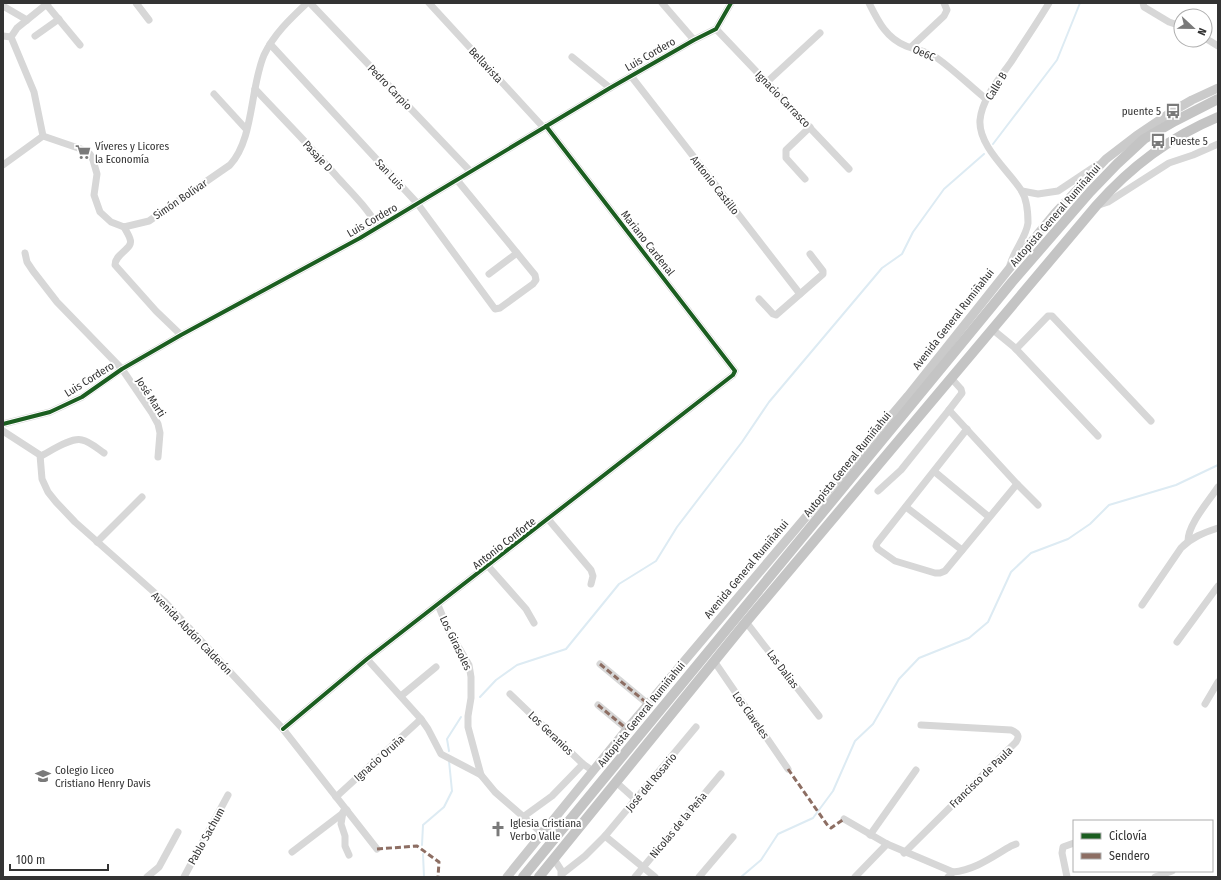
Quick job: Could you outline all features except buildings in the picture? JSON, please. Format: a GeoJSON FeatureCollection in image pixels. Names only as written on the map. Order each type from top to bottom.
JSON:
{"type":"FeatureCollection","features":[{"type":"Feature","properties":{"kind":"highway","name":"Autopista General Rumiñahui"},"geometry":{"type":"LineString","coordinates":[[523,877],[1007,288],[1090,192],[1116,164],[1144,139],[1218,99]]}},
{"type":"Feature","properties":{"kind":"highway"},"geometry":{"type":"LineString","coordinates":[[539,877],[746,622],[1096,206],[1116,184],[1148,157],[1176,138],[1218,117]]}},
{"type":"Feature","properties":{"kind":"main road","name":"Avenida General Rumiñahui"},"geometry":{"type":"LineString","coordinates":[[507,877],[627,729],[908,396],[1008,269],[1055,213],[1106,159],[1136,136],[1173,111],[1216,87]]}},
{"type":"Feature","properties":{"kind":"street"},"geometry":{"type":"LineString","coordinates":[[136,3],[149,20]]}},
{"type":"Feature","properties":{"kind":"street","name":"Simón Bolívar"},"geometry":{"type":"LineString","coordinates":[[124,227],[149,221],[230,165],[236,158],[246,129],[264,56],[280,30],[307,3]]}},
{"type":"Feature","properties":{"kind":"street","name":"Pedro Carpio"},"geometry":{"type":"LineString","coordinates":[[310,3],[470,171]]}},
{"type":"Feature","properties":{"kind":"street","name":"Bellavista"},"geometry":{"type":"LineString","coordinates":[[429,3],[545,127]]}},
{"type":"Feature","properties":{"kind":"street"},"geometry":{"type":"LineString","coordinates":[[662,3],[694,40]]}},
{"type":"Feature","properties":{"kind":"street"},"geometry":{"type":"LineString","coordinates":[[716,29],[731,3]]}},
{"type":"Feature","properties":{"kind":"street","name":"Oe6C"},"geometry":{"type":"LineString","coordinates":[[869,3],[884,31],[895,40],[911,48],[922,50],[936,57],[986,99]]}},
{"type":"Feature","properties":{"kind":"street"},"geometry":{"type":"LineString","coordinates":[[911,48],[944,16],[947,10],[944,3]]}},
{"type":"Feature","properties":{"kind":"street","name":"Calle B"},"geometry":{"type":"LineString","coordinates":[[1008,269],[1028,224],[1027,208],[1022,191],[990,149],[983,135],[980,120],[986,99],[1049,3]]}},
{"type":"Feature","properties":{"kind":"street"},"geometry":{"type":"LineString","coordinates":[[1142,3],[1144,7],[1173,23]]}},
{"type":"Feature","properties":{"kind":"street"},"geometry":{"type":"LineString","coordinates":[[11,37],[17,28],[47,4],[80,45]]}},
{"type":"Feature","properties":{"kind":"street"},"geometry":{"type":"LineString","coordinates":[[3,6],[27,20]]}},
{"type":"Feature","properties":{"kind":"street"},"geometry":{"type":"LineString","coordinates":[[35,36],[59,19]]}},
{"type":"Feature","properties":{"kind":"street","name":"Luis Cordero"},"geometry":{"type":"LineString","coordinates":[[3,424],[50,412],[82,397],[122,369],[378,227],[610,88],[716,29]]}},
{"type":"Feature","properties":{"kind":"street","name":"Ignacio Carrasco"},"geometry":{"type":"LineString","coordinates":[[716,29],[850,169]]}},
{"type":"Feature","properties":{"kind":"street"},"geometry":{"type":"LineString","coordinates":[[767,82],[820,33]]}},
{"type":"Feature","properties":{"kind":"street"},"geometry":{"type":"LineString","coordinates":[[3,36],[11,37]]}},
{"type":"Feature","properties":{"kind":"street"},"geometry":{"type":"LineString","coordinates":[[11,37],[34,92],[43,136]]}},
{"type":"Feature","properties":{"kind":"street","name":"San Luis"},"geometry":{"type":"LineString","coordinates":[[270,44],[417,203],[495,309],[500,308],[533,284],[536,280],[535,275],[517,252]]}},
{"type":"Feature","properties":{"kind":"street"},"geometry":{"type":"LineString","coordinates":[[572,57],[610,88]]}},
{"type":"Feature","properties":{"kind":"street","name":"Antonio Castillo"},"geometry":{"type":"LineString","coordinates":[[631,76],[800,294]]}},
{"type":"Feature","properties":{"kind":"street","name":"Pasaje D"},"geometry":{"type":"LineString","coordinates":[[255,89],[336,175],[373,218],[378,227]]}},
{"type":"Feature","properties":{"kind":"street"},"geometry":{"type":"LineString","coordinates":[[214,94],[246,129]]}},
{"type":"Feature","properties":{"kind":"street","name":"Mariano Cardenal"},"geometry":{"type":"LineString","coordinates":[[545,127],[735,371]]}},
{"type":"Feature","properties":{"kind":"street"},"geometry":{"type":"LineString","coordinates":[[805,179],[786,158],[786,150],[810,127]]}},
{"type":"Feature","properties":{"kind":"street"},"geometry":{"type":"LineString","coordinates":[[3,165],[43,136]]}},
{"type":"Feature","properties":{"kind":"street"},"geometry":{"type":"LineString","coordinates":[[43,136],[81,149],[90,154],[97,174],[94,195],[100,212],[111,222],[124,227],[131,240],[129,246],[117,257],[115,265],[156,311],[181,335]]}},
{"type":"Feature","properties":{"kind":"street"},"geometry":{"type":"LineString","coordinates":[[1096,206],[1108,202],[1168,163],[1218,144]]}},
{"type":"Feature","properties":{"kind":"street"},"geometry":{"type":"LineString","coordinates":[[1022,191],[1038,194],[1058,190],[1106,159]]}},
{"type":"Feature","properties":{"kind":"street"},"geometry":{"type":"LineString","coordinates":[[457,180],[517,252],[489,274]]}},
{"type":"Feature","properties":{"kind":"street","name":"José Marti"},"geometry":{"type":"LineString","coordinates":[[25,253],[27,262],[57,302],[122,369],[158,424],[160,433],[158,457]]}},
{"type":"Feature","properties":{"kind":"street"},"geometry":{"type":"LineString","coordinates":[[759,299],[773,314],[776,315],[823,274],[823,271],[810,254]]}},
{"type":"Feature","properties":{"kind":"street"},"geometry":{"type":"LineString","coordinates":[[1016,349],[1048,316],[1052,316],[1151,421]]}},
{"type":"Feature","properties":{"kind":"street"},"geometry":{"type":"LineString","coordinates":[[992,329],[1016,349],[1098,436]]}},
{"type":"Feature","properties":{"kind":"street","name":"Antonio Conforte"},"geometry":{"type":"LineString","coordinates":[[283,729],[367,659],[733,375],[735,371]]}},
{"type":"Feature","properties":{"kind":"street"},"geometry":{"type":"LineString","coordinates":[[878,491],[902,470],[962,393],[961,389],[951,378]]}},
{"type":"Feature","properties":{"kind":"street"},"geometry":{"type":"LineString","coordinates":[[949,410],[1038,505]]}},
{"type":"Feature","properties":{"kind":"street"},"geometry":{"type":"LineString","coordinates":[[967,429],[935,472],[877,543],[876,546],[878,549],[895,561],[935,573],[940,573],[945,570],[1017,484]]}},
{"type":"Feature","properties":{"kind":"street"},"geometry":{"type":"LineString","coordinates":[[3,431],[41,456],[61,445],[80,439],[104,453]]}},
{"type":"Feature","properties":{"kind":"street","name":"Avenida Abdón Calderón"},"geometry":{"type":"LineString","coordinates":[[41,456],[42,478],[48,492],[56,502],[75,522],[164,601],[283,729],[336,797],[345,811],[377,849]]}},
{"type":"Feature","properties":{"kind":"street"},"geometry":{"type":"LineString","coordinates":[[935,472],[989,517]]}},
{"type":"Feature","properties":{"kind":"street"},"geometry":{"type":"LineString","coordinates":[[1188,541],[1188,535],[1191,528],[1218,487]]}},
{"type":"Feature","properties":{"kind":"street"},"geometry":{"type":"LineString","coordinates":[[97,542],[142,497]]}},
{"type":"Feature","properties":{"kind":"street"},"geometry":{"type":"LineString","coordinates":[[906,507],[962,550]]}},
{"type":"Feature","properties":{"kind":"street"},"geometry":{"type":"LineString","coordinates":[[548,519],[591,570],[593,576],[591,584]]}},
{"type":"Feature","properties":{"kind":"street"},"geometry":{"type":"LineString","coordinates":[[1142,605],[1181,548],[1188,541],[1198,535],[1218,528]]}},
{"type":"Feature","properties":{"kind":"street"},"geometry":{"type":"LineString","coordinates":[[488,566],[526,609],[534,623]]}},
{"type":"Feature","properties":{"kind":"street"},"geometry":{"type":"LineString","coordinates":[[1177,642],[1218,586]]}},
{"type":"Feature","properties":{"kind":"street","name":"Los Girasoles"},"geometry":{"type":"LineString","coordinates":[[438,605],[448,629],[469,665],[471,677],[471,698],[468,727],[481,775]]}},
{"type":"Feature","properties":{"kind":"street","name":"Las Dalias"},"geometry":{"type":"LineString","coordinates":[[746,622],[819,716]]}},
{"type":"Feature","properties":{"kind":"street","name":"Los Girasoles"},"geometry":{"type":"LineString","coordinates":[[367,659],[421,719],[441,754],[481,775],[495,792],[542,833]]}},
{"type":"Feature","properties":{"kind":"street","name":"Los Claveles"},"geometry":{"type":"LineString","coordinates":[[714,661],[788,769]]}},
{"type":"Feature","properties":{"kind":"street"},"geometry":{"type":"LineString","coordinates":[[600,664],[648,704]]}},
{"type":"Feature","properties":{"kind":"street"},"geometry":{"type":"LineString","coordinates":[[401,696],[436,667]]}},
{"type":"Feature","properties":{"kind":"street"},"geometry":{"type":"LineString","coordinates":[[1205,704],[1218,682]]}},
{"type":"Feature","properties":{"kind":"street","name":"Los Geranios"},"geometry":{"type":"LineString","coordinates":[[510,694],[583,764],[593,771]]}},
{"type":"Feature","properties":{"kind":"street"},"geometry":{"type":"LineString","coordinates":[[598,705],[627,729]]}},
{"type":"Feature","properties":{"kind":"street","name":"Ignacio Oruña"},"geometry":{"type":"LineString","coordinates":[[336,797],[421,719]]}},
{"type":"Feature","properties":{"kind":"street","name":"Francisco de Paula"},"geometry":{"type":"LineString","coordinates":[[904,853],[1019,738],[1016,732],[1011,730],[921,725]]}},
{"type":"Feature","properties":{"kind":"street","name":"José del Rosario"},"geometry":{"type":"LineString","coordinates":[[562,875],[585,856],[605,836],[696,727]]}},
{"type":"Feature","properties":{"kind":"street"},"geometry":{"type":"LineString","coordinates":[[523,817],[552,796],[583,764]]}},
{"type":"Feature","properties":{"kind":"street"},"geometry":{"type":"LineString","coordinates":[[870,835],[916,770]]}},
{"type":"Feature","properties":{"kind":"street","name":"Nicolas de la Peña"},"geometry":{"type":"LineString","coordinates":[[635,877],[721,774]]}},
{"type":"Feature","properties":{"kind":"street"},"geometry":{"type":"LineString","coordinates":[[616,782],[636,800]]}},
{"type":"Feature","properties":{"kind":"street","name":"Pablo Sachum"},"geometry":{"type":"LineString","coordinates":[[184,877],[228,795]]}},
{"type":"Feature","properties":{"kind":"street"},"geometry":{"type":"LineString","coordinates":[[292,852],[345,811]]}},
{"type":"Feature","properties":{"kind":"street"},"geometry":{"type":"LineString","coordinates":[[345,811],[341,824],[345,836],[345,846],[349,855]]}},
{"type":"Feature","properties":{"kind":"street"},"geometry":{"type":"LineString","coordinates":[[844,819],[904,853],[950,875],[975,867],[1016,844]]}},
{"type":"Feature","properties":{"kind":"street"},"geometry":{"type":"LineString","coordinates":[[147,877],[159,867],[178,832]]}},
{"type":"Feature","properties":{"kind":"street"},"geometry":{"type":"LineString","coordinates":[[605,836],[655,877]]}},
{"type":"Feature","properties":{"kind":"street"},"geometry":{"type":"LineString","coordinates":[[699,877],[733,837]]}},
{"type":"Feature","properties":{"kind":"street"},"geometry":{"type":"LineString","coordinates":[[1067,877],[1062,853],[1063,848],[1073,843]]}},
{"type":"Feature","properties":{"kind":"street"},"geometry":{"type":"LineString","coordinates":[[855,877],[887,844]]}},
{"type":"Feature","properties":{"kind":"street"},"geometry":{"type":"LineString","coordinates":[[554,859],[562,875]]}},
{"type":"Feature","properties":{"kind":"street"},"geometry":{"type":"LineString","coordinates":[[1156,877],[1169,872]]}},
{"type":"Feature","properties":{"kind":"waterway"},"geometry":{"type":"LineString","coordinates":[[993,144],[1057,60],[1080,3]]}},
{"type":"Feature","properties":{"kind":"waterway"},"geometry":{"type":"LineString","coordinates":[[480,697],[496,680],[517,665],[566,649],[619,584],[656,561],[677,527],[742,442],[769,402],[882,268],[902,254],[913,232],[944,189],[984,154]]}},
{"type":"Feature","properties":{"kind":"waterway"},"geometry":{"type":"LineString","coordinates":[[741,877],[761,860],[778,834],[813,818],[833,791],[855,741],[873,724],[899,679],[919,658],[969,638],[988,622],[1011,572],[1031,553],[1068,539],[1090,524],[1109,505],[1176,485],[1218,465]]}},
{"type":"Feature","properties":{"kind":"waterway"},"geometry":{"type":"LineString","coordinates":[[449,751],[447,739],[461,717]]}},
{"type":"Feature","properties":{"kind":"waterway"},"geometry":{"type":"LineString","coordinates":[[422,845],[423,825],[444,807],[452,791],[449,761]]}},
{"type":"Feature","properties":{"kind":"waterway"},"geometry":{"type":"LineString","coordinates":[[423,854],[424,877]]}},
{"type":"Feature","properties":{"kind":"marked path"},"geometry":{"type":"LineString","coordinates":[[600,664],[648,704]]}},
{"type":"Feature","properties":{"kind":"marked path"},"geometry":{"type":"LineString","coordinates":[[598,705],[627,729]]}},
{"type":"Feature","properties":{"kind":"marked path"},"geometry":{"type":"LineString","coordinates":[[788,769],[828,826],[831,828],[844,819]]}},
{"type":"Feature","properties":{"kind":"marked path"},"geometry":{"type":"LineString","coordinates":[[377,849],[417,846],[439,862],[438,877]]}},
{"type":"Feature","properties":{"kind":"cycle path"},"geometry":{"type":"LineString","coordinates":[[3,424],[50,412],[82,397],[122,369],[181,335],[360,238],[610,88],[716,29],[731,3]]}},
{"type":"Feature","properties":{"kind":"cycle path"},"geometry":{"type":"LineString","coordinates":[[283,729],[367,659],[733,375],[735,371],[546,126]]}},
{"type":"Feature","properties":{"kind":"place","name":"puente 5"},"geometry":{"type":"Point","coordinates":[1173,111]}},
{"type":"Feature","properties":{"kind":"place","name":"Pueste 5"},"geometry":{"type":"Point","coordinates":[1158,141]}},
{"type":"Feature","properties":{"kind":"place","name":"Víveres y Licores la Economía"},"geometry":{"type":"Point","coordinates":[83,152]}},
{"type":"Feature","properties":{"kind":"place","name":"Colegio Liceo Cristiano Henry Davis"},"geometry":{"type":"Point","coordinates":[43,776]}},
{"type":"Feature","properties":{"kind":"place","name":"Iglesia Cristiana Verbo Valle"},"geometry":{"type":"Point","coordinates":[498,829]}}]}
